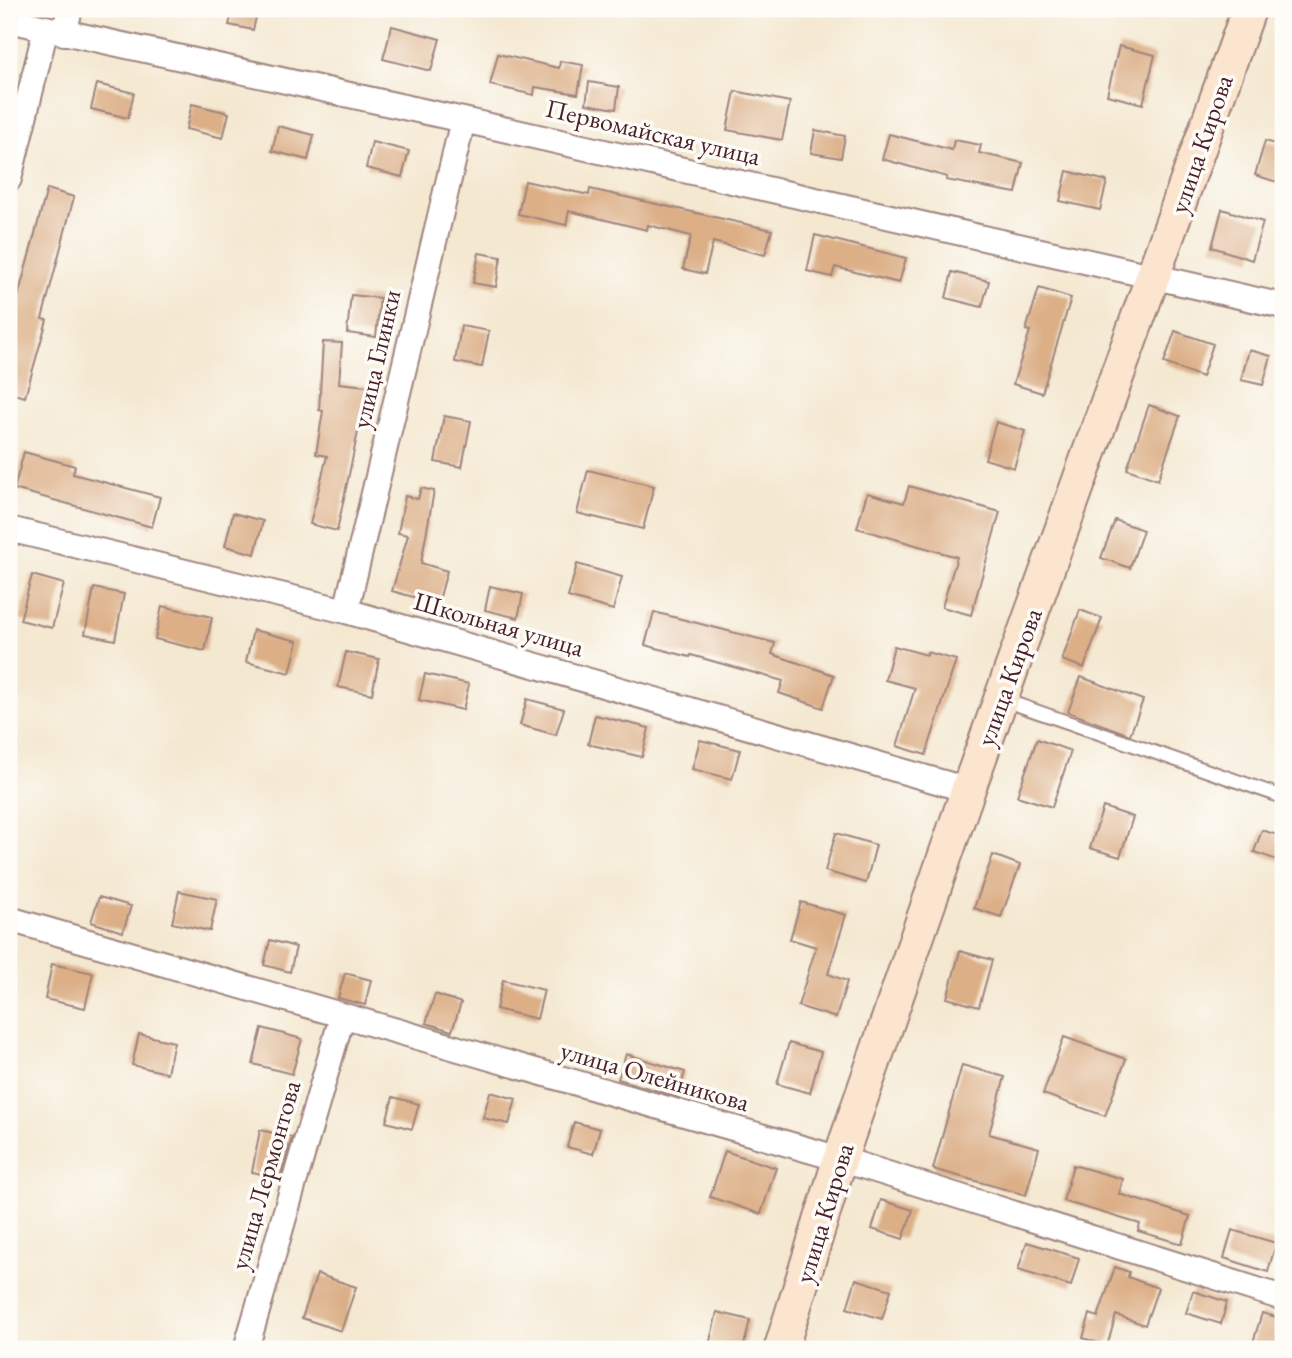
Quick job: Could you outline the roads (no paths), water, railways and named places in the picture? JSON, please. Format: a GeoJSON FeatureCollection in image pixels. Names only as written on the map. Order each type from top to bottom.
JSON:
{"type":"FeatureCollection","features":[{"type":"Feature","properties":{"kind":"street"},"geometry":{"type":"LineString","coordinates":[[9,179],[55,31],[70,9]]}},
{"type":"Feature","properties":{"kind":"street","name":"улица Кирова"},"geometry":{"type":"LineString","coordinates":[[781,1349],[840,1159],[968,790],[1249,9]]}},
{"type":"Feature","properties":{"kind":"street","name":"Первомайская улица"},"geometry":{"type":"LineString","coordinates":[[9,20],[1283,306]]}},
{"type":"Feature","properties":{"kind":"street","name":"улица Глинки"},"geometry":{"type":"LineString","coordinates":[[346,611],[463,120]]}},
{"type":"Feature","properties":{"kind":"street","name":"Школьная улица"},"geometry":{"type":"LineString","coordinates":[[9,529],[346,611],[968,790]]}},
{"type":"Feature","properties":{"kind":"street","name":"улица Олейникова"},"geometry":{"type":"LineString","coordinates":[[9,919],[840,1159],[1283,1298]]}},
{"type":"Feature","properties":{"kind":"street","name":"улица Лермонтова"},"geometry":{"type":"LineString","coordinates":[[246,1349],[342,1017]]}},
{"type":"Feature","properties":{"kind":"lane"},"geometry":{"type":"LineString","coordinates":[[1000,699],[1283,797]]}}]}
